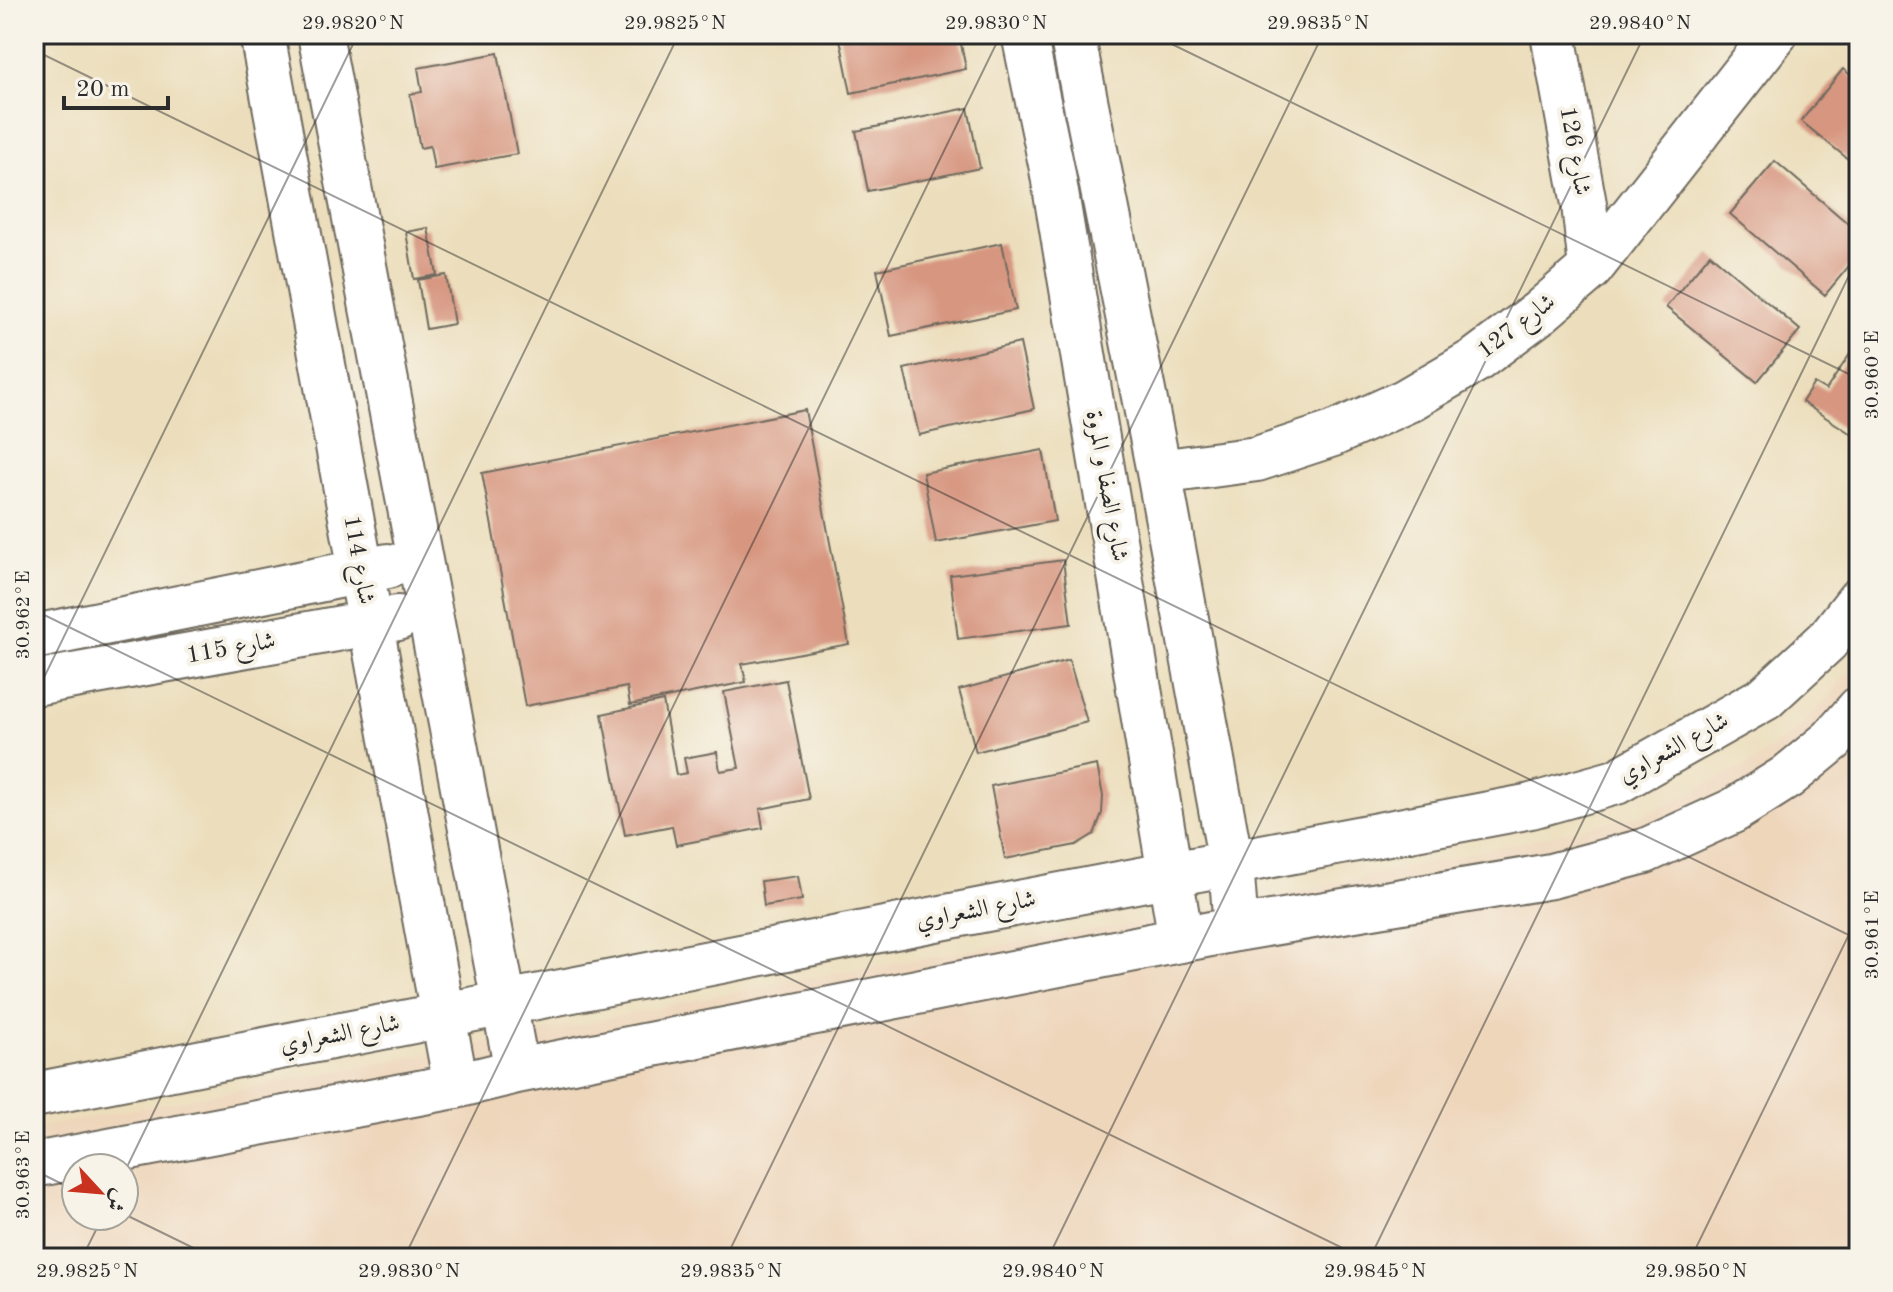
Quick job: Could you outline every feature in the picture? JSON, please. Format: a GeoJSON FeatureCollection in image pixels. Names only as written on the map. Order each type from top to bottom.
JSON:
{"type":"FeatureCollection","features":[{"type":"Feature","properties":{"kind":"street","name":"شارع 114"},"geometry":{"type":"LineString","coordinates":[[262,34],[456,1086]]}},
{"type":"Feature","properties":{"kind":"street"},"geometry":{"type":"LineString","coordinates":[[320,34],[417,559],[517,1071]]}},
{"type":"Feature","properties":{"kind":"street","name":"شارع الصفا و المروة"},"geometry":{"type":"LineString","coordinates":[[1024,34],[1052,169],[1181,940]]}},
{"type":"Feature","properties":{"kind":"street"},"geometry":{"type":"LineString","coordinates":[[1072,34],[1159,472],[1231,863],[1236,929]]}},
{"type":"Feature","properties":{"kind":"street","name":"شارع 126"},"geometry":{"type":"LineString","coordinates":[[1553,34],[1584,204],[1591,268]]}},
{"type":"Feature","properties":{"kind":"street","name":"شارع 127"},"geometry":{"type":"LineString","coordinates":[[1159,472],[1257,459],[1333,434],[1406,401],[1476,360],[1540,312],[1591,268],[1775,34]]}},
{"type":"Feature","properties":{"kind":"street","name":"شارع 115"},"geometry":{"type":"LineString","coordinates":[[34,637],[417,559]]}},
{"type":"Feature","properties":{"kind":"street","name":"شارع الشعراوي"},"geometry":{"type":"LineString","coordinates":[[34,1095],[503,1002],[1531,806],[1616,782],[1765,698],[1827,641],[1859,600]]}},
{"type":"Feature","properties":{"kind":"street","name":"شارع 115"},"geometry":{"type":"LineString","coordinates":[[34,683],[428,612]]}},
{"type":"Feature","properties":{"kind":"street"},"geometry":{"type":"LineString","coordinates":[[34,1165],[456,1086],[517,1071],[1236,929],[1551,876],[1645,851],[1733,811],[1787,777],[1832,740],[1859,709]]}},
{"type":"Feature","properties":{"kind":"shaded area"},"geometry":{"type":"Polygon","coordinates":[[[1859,661],[1859,1258],[34,1258],[34,1128],[508,1039],[789,981],[1237,905],[1645,814],[1748,765],[1799,728],[1859,661]]]}},
{"type":"Feature","properties":{"kind":"building"},"geometry":{"type":"Polygon","coordinates":[[[839,34],[959,34],[966,69],[851,93],[839,34]]]}},
{"type":"Feature","properties":{"kind":"building"},"geometry":{"type":"Polygon","coordinates":[[[498,53],[517,154],[434,169],[430,146],[420,148],[410,94],[422,92],[418,68],[498,53]]]}},
{"type":"Feature","properties":{"kind":"building"},"geometry":{"type":"Polygon","coordinates":[[[1843,69],[1859,82],[1859,168],[1801,121],[1843,69]]]}},
{"type":"Feature","properties":{"kind":"building"},"geometry":{"type":"Polygon","coordinates":[[[968,108],[980,168],[868,191],[856,131],[968,108]]]}},
{"type":"Feature","properties":{"kind":"building"},"geometry":{"type":"Polygon","coordinates":[[[1775,161],[1859,233],[1859,254],[1825,295],[1730,214],[1775,161]]]}},
{"type":"Feature","properties":{"kind":"building"},"geometry":{"type":"Polygon","coordinates":[[[428,228],[437,275],[414,279],[406,232],[428,228]]]}},
{"type":"Feature","properties":{"kind":"building"},"geometry":{"type":"Polygon","coordinates":[[[1002,243],[1016,310],[891,336],[877,270],[1002,243]]]}},
{"type":"Feature","properties":{"kind":"building"},"geometry":{"type":"Polygon","coordinates":[[[1710,254],[1800,330],[1757,382],[1666,307],[1710,254]]]}},
{"type":"Feature","properties":{"kind":"building"},"geometry":{"type":"Polygon","coordinates":[[[446,275],[454,324],[426,329],[418,280],[446,275]]]}},
{"type":"Feature","properties":{"kind":"building"},"geometry":{"type":"Polygon","coordinates":[[[1020,343],[1034,409],[919,435],[904,369],[1020,343]]]}},
{"type":"Feature","properties":{"kind":"building"},"geometry":{"type":"Polygon","coordinates":[[[1852,351],[1859,355],[1859,439],[1802,402],[1814,383],[1826,390],[1852,351]]]}},
{"type":"Feature","properties":{"kind":"building"},"geometry":{"type":"Polygon","coordinates":[[[805,410],[849,644],[742,664],[746,682],[630,705],[627,687],[525,706],[482,473],[805,410]]]}},
{"type":"Feature","properties":{"kind":"building"},"geometry":{"type":"Polygon","coordinates":[[[1043,450],[1055,521],[936,543],[923,473],[1043,450]]]}},
{"type":"Feature","properties":{"kind":"building"},"geometry":{"type":"Polygon","coordinates":[[[1063,560],[1071,624],[958,639],[950,575],[1063,560]]]}},
{"type":"Feature","properties":{"kind":"building"},"geometry":{"type":"Polygon","coordinates":[[[1069,660],[1087,722],[976,752],[959,690],[1069,660]]]}},
{"type":"Feature","properties":{"kind":"building"},"geometry":{"type":"Polygon","coordinates":[[[786,680],[809,799],[760,809],[763,828],[676,845],[672,826],[625,835],[602,714],[663,701],[676,775],[687,773],[684,758],[717,752],[720,771],[739,768],[724,692],[786,680]]]}},
{"type":"Feature","properties":{"kind":"building"},"geometry":{"type":"Polygon","coordinates":[[[1097,765],[1103,796],[1102,813],[1094,834],[1076,845],[1005,859],[991,786],[1097,765]]]}},
{"type":"Feature","properties":{"kind":"building"},"geometry":{"type":"Polygon","coordinates":[[[798,876],[802,900],[764,906],[761,881],[798,876]]]}}]}
